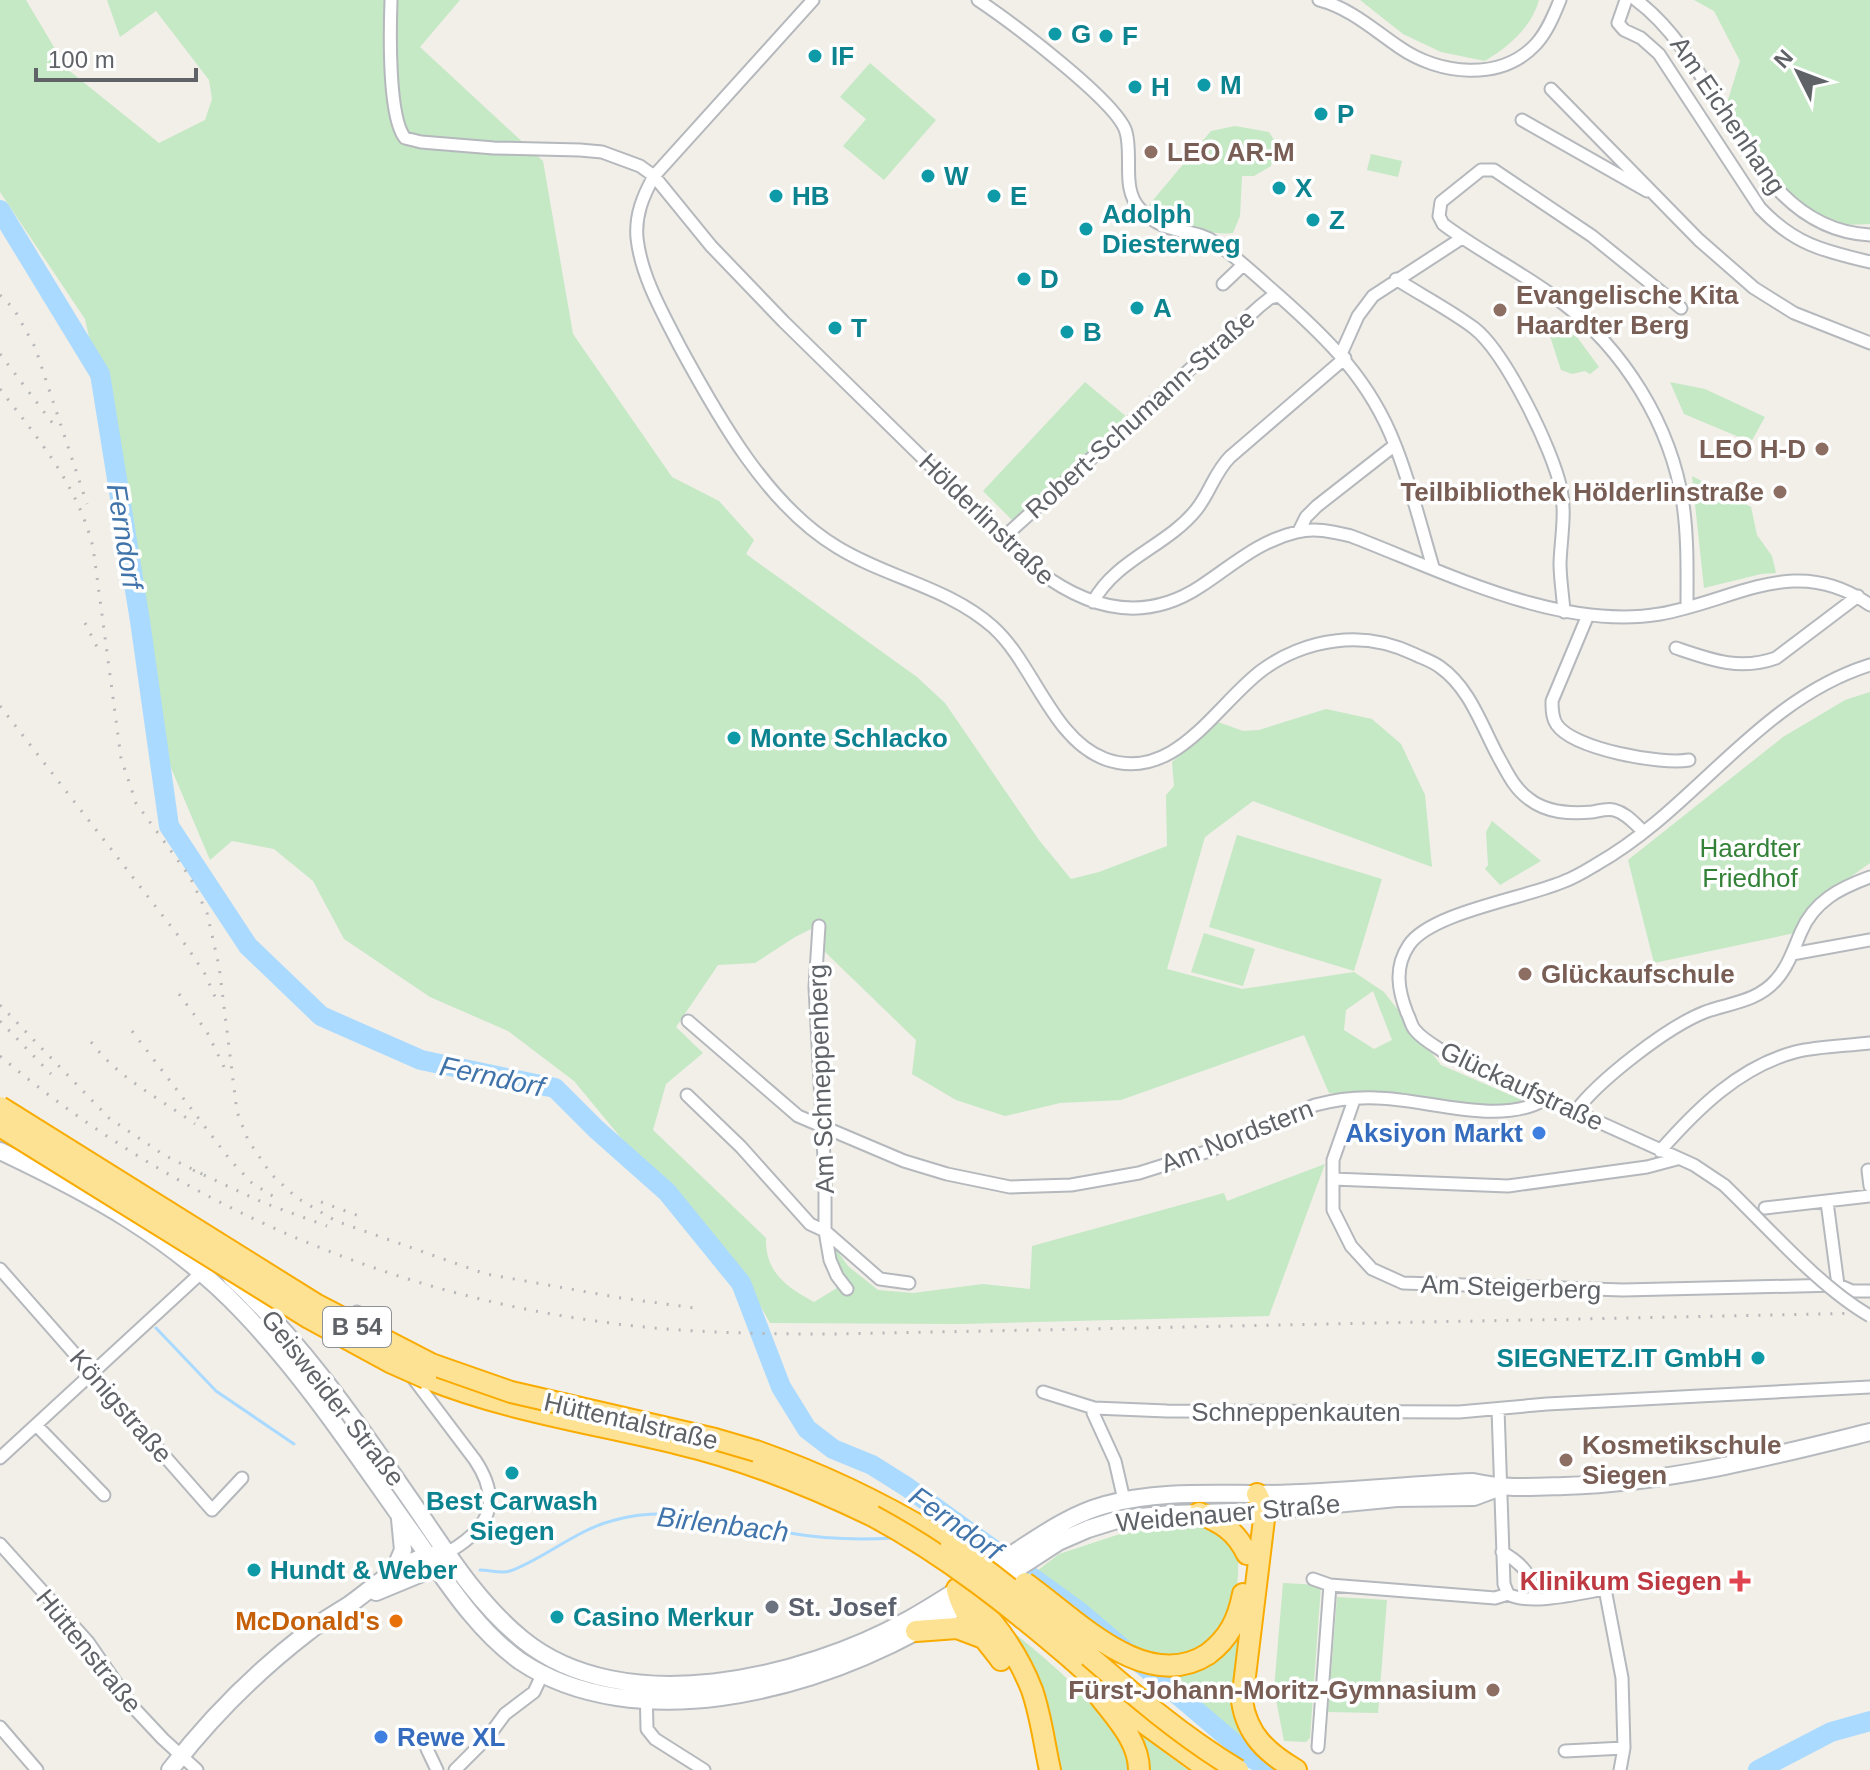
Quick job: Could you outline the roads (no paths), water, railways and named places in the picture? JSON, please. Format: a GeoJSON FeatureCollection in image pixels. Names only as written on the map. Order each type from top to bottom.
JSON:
{"type":"FeatureCollection","features":[{"type":"Feature","properties":{"kind":"highway","name":"Hüttentalstraße"},"geometry":{"type":"LineString","coordinates":[[0,1107],[317,1305],[431,1364],[511,1392],[715,1439],[769,1456],[881,1503],[951,1545],[1012,1588],[1184,1735],[1238,1770]]}},
{"type":"Feature","properties":{"kind":"highway","name":"Hüttentalstraße"},"geometry":{"type":"LineString","coordinates":[[0,1126],[309,1318],[414,1372],[508,1407],[677,1443],[738,1460],[832,1496],[873,1516],[970,1575],[1144,1723],[1209,1770]]}},
{"type":"Feature","properties":{"kind":"highway"},"geometry":{"type":"LineString","coordinates":[[951,1545],[981,1554],[1135,1660],[1154,1666],[1187,1666],[1208,1654],[1227,1637],[1234,1625],[1242,1597],[1257,1506]]}},
{"type":"Feature","properties":{"kind":"highway"},"geometry":{"type":"LineString","coordinates":[[1257,1506],[1242,1701],[1248,1726],[1262,1745],[1296,1770]]}},
{"type":"Feature","properties":{"kind":"highway"},"geometry":{"type":"LineString","coordinates":[[1199,1513],[1231,1528],[1247,1554]]}},
{"type":"Feature","properties":{"kind":"highway"},"geometry":{"type":"LineString","coordinates":[[963,1597],[986,1639],[1006,1666],[1017,1691],[1037,1770]]}},
{"type":"Feature","properties":{"kind":"highway"},"geometry":{"type":"LineString","coordinates":[[963,1597],[1004,1641],[1031,1688],[1050,1770]]}},
{"type":"Feature","properties":{"kind":"highway"},"geometry":{"type":"LineString","coordinates":[[916,1631],[957,1628],[986,1639]]}},
{"type":"Feature","properties":{"kind":"highway"},"geometry":{"type":"LineString","coordinates":[[1073,1660],[1129,1737],[1137,1752],[1139,1768]]}},
{"type":"Feature","properties":{"kind":"main road","name":"Geisweider Straße"},"geometry":{"type":"LineString","coordinates":[[0,1133],[133,1202],[188,1240],[256,1300],[301,1350],[356,1420],[447,1553]]}},
{"type":"Feature","properties":{"kind":"main road","name":"Geisweider Straße"},"geometry":{"type":"LineString","coordinates":[[0,1151],[113,1207],[202,1272],[243,1311],[297,1374],[432,1561]]}},
{"type":"Feature","properties":{"kind":"main road","name":"Weidenauer Straße"},"geometry":{"type":"LineString","coordinates":[[1027,1553],[1104,1524],[1146,1516],[1257,1506],[1474,1497],[1499,1488],[1654,1480],[1870,1432]]}},
{"type":"Feature","properties":{"kind":"main road","name":"Weidenauer Straße"},"geometry":{"type":"LineString","coordinates":[[432,1561],[463,1604],[491,1635],[520,1660],[543,1673],[577,1688],[709,1698],[779,1687],[855,1659],[916,1631],[1083,1512],[1124,1500],[1167,1495],[1257,1506]]}},
{"type":"Feature","properties":{"kind":"main road"},"geometry":{"type":"LineString","coordinates":[[394,1571],[403,1550],[400,1516]]}},
{"type":"Feature","properties":{"kind":"main road"},"geometry":{"type":"LineString","coordinates":[[349,1604],[447,1553]]}},
{"type":"Feature","properties":{"kind":"main road","name":"Weidenauer Straße"},"geometry":{"type":"LineString","coordinates":[[447,1553],[503,1623],[532,1647],[558,1662],[645,1692],[789,1668],[864,1641],[963,1597]]}},
{"type":"Feature","properties":{"kind":"main road"},"geometry":{"type":"LineString","coordinates":[[170,1770],[248,1682],[310,1630],[394,1571],[432,1561]]}},
{"type":"Feature","properties":{"kind":"street"},"geometry":{"type":"LineString","coordinates":[[391,0],[391,68],[398,127],[405,138],[421,142],[602,152],[640,166],[654,176]]}},
{"type":"Feature","properties":{"kind":"street"},"geometry":{"type":"LineString","coordinates":[[813,0],[654,176],[639,209],[637,237],[643,269],[669,327],[708,399],[745,455],[796,515],[836,547],[879,569],[954,598],[977,613],[1015,650],[1063,727],[1076,741],[1106,759],[1129,764],[1165,757],[1189,741],[1231,697],[1263,670],[1286,656],[1338,640],[1379,641],[1432,662],[1456,682],[1475,710],[1514,786],[1531,801],[1547,809],[1568,813],[1610,809],[1630,818],[1643,831]]}},
{"type":"Feature","properties":{"kind":"street"},"geometry":{"type":"LineString","coordinates":[[978,0],[1015,24],[1108,106],[1126,131],[1130,183],[1138,207],[1166,234],[1216,243],[1343,356],[1365,387],[1395,445],[1433,567]]}},
{"type":"Feature","properties":{"kind":"street"},"geometry":{"type":"LineString","coordinates":[[1319,0],[1356,17],[1410,54],[1432,64],[1471,71],[1501,67],[1519,59],[1537,43],[1560,0]]}},
{"type":"Feature","properties":{"kind":"street"},"geometry":{"type":"LineString","coordinates":[[1626,0],[1618,23],[1659,54],[1760,208],[1797,239],[1822,251],[1870,262]]}},
{"type":"Feature","properties":{"kind":"street","name":"Am Eichenhang"},"geometry":{"type":"LineString","coordinates":[[1636,0],[1656,15],[1678,40],[1760,170],[1779,193],[1794,207],[1823,225],[1844,232],[1870,235]]}},
{"type":"Feature","properties":{"kind":"street"},"geometry":{"type":"LineString","coordinates":[[1551,89],[1699,240],[1754,288],[1794,313],[1870,343]]}},
{"type":"Feature","properties":{"kind":"street"},"geometry":{"type":"LineString","coordinates":[[1522,120],[1661,199]]}},
{"type":"Feature","properties":{"kind":"street"},"geometry":{"type":"LineString","coordinates":[[1681,308],[1592,236],[1494,170],[1481,170],[1441,202],[1439,216],[1443,224],[1542,287],[1585,322],[1626,369],[1642,393],[1659,423],[1678,480],[1687,537],[1687,607]]}},
{"type":"Feature","properties":{"kind":"street","name":"Hölderlinstraße"},"geometry":{"type":"LineString","coordinates":[[654,176],[711,246],[784,322],[1037,570],[1063,590],[1093,602],[1120,608],[1144,608],[1182,598],[1258,545],[1299,531],[1324,531],[1351,536],[1532,604],[1564,612],[1624,618],[1661,614],[1769,582],[1817,583],[1858,596],[1870,605]]}},
{"type":"Feature","properties":{"kind":"street"},"geometry":{"type":"LineString","coordinates":[[1093,602],[1110,578],[1196,510],[1224,463],[1343,356],[1358,316],[1373,296],[1462,238]]}},
{"type":"Feature","properties":{"kind":"street"},"geometry":{"type":"LineString","coordinates":[[1223,284],[1243,265]]}},
{"type":"Feature","properties":{"kind":"street"},"geometry":{"type":"LineString","coordinates":[[1396,279],[1475,329],[1493,347],[1519,390],[1561,489],[1560,566],[1564,612]]}},
{"type":"Feature","properties":{"kind":"street","name":"Robert-Schumann-Straße"},"geometry":{"type":"LineString","coordinates":[[1004,537],[1260,306],[1270,298],[1279,296]]}},
{"type":"Feature","properties":{"kind":"street"},"geometry":{"type":"LineString","coordinates":[[1299,531],[1306,517],[1317,506],[1395,445]]}},
{"type":"Feature","properties":{"kind":"street"},"geometry":{"type":"LineString","coordinates":[[1676,648],[1731,663],[1762,663],[1776,658],[1858,596]]}},
{"type":"Feature","properties":{"kind":"street"},"geometry":{"type":"LineString","coordinates":[[1588,615],[1552,701],[1555,723],[1565,734],[1599,747],[1666,762],[1689,760]]}},
{"type":"Feature","properties":{"kind":"street","name":"Glückaufstraße"},"geometry":{"type":"LineString","coordinates":[[1870,665],[1845,673],[1801,696],[1606,859],[1566,881],[1444,920],[1424,930],[1410,944],[1399,968],[1399,993],[1414,1030],[1444,1052],[1544,1100],[1705,1170],[1828,1286],[1870,1316]]}},
{"type":"Feature","properties":{"kind":"street"},"geometry":{"type":"LineString","coordinates":[[1575,1112],[1584,1099],[1609,1077],[1683,1022],[1758,995],[1776,980],[1792,954],[1809,915],[1845,886],[1870,877]]}},
{"type":"Feature","properties":{"kind":"street","name":"Am Schneppenberg"},"geometry":{"type":"LineString","coordinates":[[819,926],[815,987],[825,1231],[830,1260],[847,1289]]}},
{"type":"Feature","properties":{"kind":"street"},"geometry":{"type":"LineString","coordinates":[[1792,954],[1870,940]]}},
{"type":"Feature","properties":{"kind":"street","name":"Am Nordstern"},"geometry":{"type":"LineString","coordinates":[[688,1021],[798,1116],[904,1161],[1010,1187],[1071,1185],[1139,1173],[1209,1151],[1332,1100],[1376,1098],[1492,1110],[1530,1108],[1544,1100]]}},
{"type":"Feature","properties":{"kind":"street"},"geometry":{"type":"LineString","coordinates":[[1660,1151],[1690,1118],[1726,1087],[1761,1066],[1795,1052],[1870,1043]]}},
{"type":"Feature","properties":{"kind":"street","name":"Am Schneppenberg"},"geometry":{"type":"LineString","coordinates":[[687,1095],[741,1147],[810,1224],[825,1231],[880,1279],[909,1283]]}},
{"type":"Feature","properties":{"kind":"street","name":"Am Steigerberg"},"geometry":{"type":"LineString","coordinates":[[1354,1100],[1333,1160],[1333,1210],[1351,1246],[1372,1269],[1403,1283],[1623,1290],[1838,1285],[1852,1291],[1870,1291]]}},
{"type":"Feature","properties":{"kind":"street"},"geometry":{"type":"LineString","coordinates":[[1333,1179],[1508,1186],[1647,1167],[1678,1158]]}},
{"type":"Feature","properties":{"kind":"street"},"geometry":{"type":"LineString","coordinates":[[1868,1170],[1870,1186]]}},
{"type":"Feature","properties":{"kind":"street"},"geometry":{"type":"LineString","coordinates":[[1765,1208],[1870,1196]]}},
{"type":"Feature","properties":{"kind":"street"},"geometry":{"type":"LineString","coordinates":[[1827,1202],[1838,1285]]}},
{"type":"Feature","properties":{"kind":"street","name":"Königstraße"},"geometry":{"type":"LineString","coordinates":[[0,1269],[212,1510],[242,1478]]}},
{"type":"Feature","properties":{"kind":"street"},"geometry":{"type":"LineString","coordinates":[[0,1458],[202,1272]]}},
{"type":"Feature","properties":{"kind":"street"},"geometry":{"type":"LineString","coordinates":[[357,1312],[400,1360],[475,1460],[488,1483],[491,1501],[486,1518],[462,1545],[447,1553]]}},
{"type":"Feature","properties":{"kind":"street","name":"Schneppenkauten"},"geometry":{"type":"LineString","coordinates":[[1043,1392],[1094,1408],[1373,1412],[1498,1409],[1870,1387]]}},
{"type":"Feature","properties":{"kind":"street"},"geometry":{"type":"LineString","coordinates":[[1094,1408],[1093,1413],[1115,1461],[1124,1500]]}},
{"type":"Feature","properties":{"kind":"street"},"geometry":{"type":"LineString","coordinates":[[1498,1409],[1504,1584],[1508,1594],[1515,1599],[1605,1589],[1622,1678],[1624,1748],[1620,1770]]}},
{"type":"Feature","properties":{"kind":"street"},"geometry":{"type":"LineString","coordinates":[[37,1426],[104,1495]]}},
{"type":"Feature","properties":{"kind":"street","name":"Hüttenstraße"},"geometry":{"type":"LineString","coordinates":[[0,1544],[88,1642],[133,1707],[197,1770]]}},
{"type":"Feature","properties":{"kind":"street"},"geometry":{"type":"LineString","coordinates":[[1502,1552],[1518,1561],[1528,1572],[1533,1581],[1535,1598]]}},
{"type":"Feature","properties":{"kind":"street"},"geometry":{"type":"LineString","coordinates":[[1313,1579],[1330,1585],[1495,1598],[1508,1594]]}},
{"type":"Feature","properties":{"kind":"street"},"geometry":{"type":"LineString","coordinates":[[1318,1747],[1330,1585]]}},
{"type":"Feature","properties":{"kind":"street"},"geometry":{"type":"LineString","coordinates":[[455,1770],[488,1737],[505,1714],[534,1692],[543,1673]]}},
{"type":"Feature","properties":{"kind":"street"},"geometry":{"type":"LineString","coordinates":[[645,1692],[646,1725],[655,1739],[704,1770]]}},
{"type":"Feature","properties":{"kind":"street"},"geometry":{"type":"LineString","coordinates":[[0,1727],[37,1770]]}},
{"type":"Feature","properties":{"kind":"street"},"geometry":{"type":"LineString","coordinates":[[1565,1751],[1624,1748]]}},
{"type":"Feature","properties":{"kind":"street"},"geometry":{"type":"LineString","coordinates":[[427,1749],[437,1770]]}},
{"type":"Feature","properties":{"kind":"waterway","name":"Ferndorf"},"geometry":{"type":"LineString","coordinates":[[0,210],[100,374],[169,826],[248,946],[321,1016],[421,1060],[555,1088],[667,1192],[741,1283],[781,1387],[807,1429],[833,1449],[872,1465],[907,1487],[1080,1612],[1253,1759],[1275,1770]]}},
{"type":"Feature","properties":{"kind":"waterway"},"geometry":{"type":"LineString","coordinates":[[156,1328],[216,1391],[294,1444]]}},
{"type":"Feature","properties":{"kind":"waterway","name":"Birlenbach"},"geometry":{"type":"LineString","coordinates":[[480,1570],[510,1571],[601,1524],[658,1514],[702,1517],[828,1538],[893,1538]]}},
{"type":"Feature","properties":{"kind":"waterway","name":"Birlenbach"},"geometry":{"type":"LineString","coordinates":[[952,1535],[978,1537]]}},
{"type":"Feature","properties":{"kind":"waterway","name":"Ferndorf"},"geometry":{"type":"LineString","coordinates":[[1758,1770],[1831,1732],[1870,1721]]}},
{"type":"Feature","properties":{"kind":"railway"},"geometry":{"type":"LineString","coordinates":[[0,295],[14,309],[35,347],[87,504]]}},
{"type":"Feature","properties":{"kind":"railway"},"geometry":{"type":"LineString","coordinates":[[0,354],[57,429]]}},
{"type":"Feature","properties":{"kind":"railway"},"geometry":{"type":"LineString","coordinates":[[0,389],[55,464],[86,524],[93,547],[121,758],[136,803],[190,877],[207,913],[219,966],[237,1112],[248,1140],[271,1174],[297,1198],[336,1221],[486,1274],[702,1309]]}},
{"type":"Feature","properties":{"kind":"railway"},"geometry":{"type":"LineString","coordinates":[[85,623],[100,653]]}},
{"type":"Feature","properties":{"kind":"railway"},"geometry":{"type":"LineString","coordinates":[[0,706],[187,947],[205,974],[216,999]]}},
{"type":"Feature","properties":{"kind":"railway"},"geometry":{"type":"LineString","coordinates":[[179,994],[207,1032],[225,1069]]}},
{"type":"Feature","properties":{"kind":"railway"},"geometry":{"type":"LineString","coordinates":[[0,1005],[109,1118],[164,1155],[204,1175]]}},
{"type":"Feature","properties":{"kind":"railway"},"geometry":{"type":"LineString","coordinates":[[0,1021],[51,1074]]}},
{"type":"Feature","properties":{"kind":"railway"},"geometry":{"type":"LineString","coordinates":[[132,1031],[231,1161],[252,1183],[279,1200]]}},
{"type":"Feature","properties":{"kind":"railway"},"geometry":{"type":"LineString","coordinates":[[91,1042],[126,1077],[195,1124]]}},
{"type":"Feature","properties":{"kind":"railway"},"geometry":{"type":"LineString","coordinates":[[0,1056],[65,1107],[133,1153],[205,1194],[279,1230],[356,1261],[435,1287],[515,1307],[596,1321],[686,1330],[838,1334],[1870,1313]]}},
{"type":"Feature","properties":{"kind":"railway"},"geometry":{"type":"LineString","coordinates":[[193,1170],[264,1203],[327,1226]]}},
{"type":"Feature","properties":{"kind":"railway"},"geometry":{"type":"LineString","coordinates":[[321,1202],[362,1217]]}},
{"type":"Feature","properties":{"kind":"place","name":"G"},"geometry":{"type":"Point","coordinates":[1055,34]}},
{"type":"Feature","properties":{"kind":"place","name":"F"},"geometry":{"type":"Point","coordinates":[1106,36]}},
{"type":"Feature","properties":{"kind":"place","name":"IF"},"geometry":{"type":"Point","coordinates":[815,56]}},
{"type":"Feature","properties":{"kind":"place","name":"M"},"geometry":{"type":"Point","coordinates":[1204,85]}},
{"type":"Feature","properties":{"kind":"place","name":"H"},"geometry":{"type":"Point","coordinates":[1135,87]}},
{"type":"Feature","properties":{"kind":"place","name":"P"},"geometry":{"type":"Point","coordinates":[1321,114]}},
{"type":"Feature","properties":{"kind":"place","name":"LEO AR-M"},"geometry":{"type":"Point","coordinates":[1151,152]}},
{"type":"Feature","properties":{"kind":"place","name":"W"},"geometry":{"type":"Point","coordinates":[928,176]}},
{"type":"Feature","properties":{"kind":"place","name":"X"},"geometry":{"type":"Point","coordinates":[1279,188]}},
{"type":"Feature","properties":{"kind":"place","name":"HB"},"geometry":{"type":"Point","coordinates":[776,196]}},
{"type":"Feature","properties":{"kind":"place","name":"E"},"geometry":{"type":"Point","coordinates":[994,196]}},
{"type":"Feature","properties":{"kind":"place","name":"Z"},"geometry":{"type":"Point","coordinates":[1313,220]}},
{"type":"Feature","properties":{"kind":"place","name":"Adolph Diesterweg"},"geometry":{"type":"Point","coordinates":[1086,229]}},
{"type":"Feature","properties":{"kind":"place","name":"D"},"geometry":{"type":"Point","coordinates":[1024,279]}},
{"type":"Feature","properties":{"kind":"place","name":"A"},"geometry":{"type":"Point","coordinates":[1137,308]}},
{"type":"Feature","properties":{"kind":"place","name":"Evangelische Kita Haardter Berg"},"geometry":{"type":"Point","coordinates":[1500,310]}},
{"type":"Feature","properties":{"kind":"place","name":"T"},"geometry":{"type":"Point","coordinates":[835,328]}},
{"type":"Feature","properties":{"kind":"place","name":"B"},"geometry":{"type":"Point","coordinates":[1067,332]}},
{"type":"Feature","properties":{"kind":"place","name":"LEO H-D"},"geometry":{"type":"Point","coordinates":[1822,449]}},
{"type":"Feature","properties":{"kind":"place","name":"Teilbibliothek Hölderlinstraße"},"geometry":{"type":"Point","coordinates":[1780,492]}},
{"type":"Feature","properties":{"kind":"place","name":"Monte Schlacko"},"geometry":{"type":"Point","coordinates":[734,738]}},
{"type":"Feature","properties":{"kind":"place","name":"Glückaufschule"},"geometry":{"type":"Point","coordinates":[1525,974]}},
{"type":"Feature","properties":{"kind":"place","name":"Aksiyon Markt"},"geometry":{"type":"Point","coordinates":[1539,1133]}},
{"type":"Feature","properties":{"kind":"place","name":"SIEGNETZ.IT GmbH"},"geometry":{"type":"Point","coordinates":[1758,1358]}},
{"type":"Feature","properties":{"kind":"place","name":"Kosmetikschule Siegen"},"geometry":{"type":"Point","coordinates":[1566,1460]}},
{"type":"Feature","properties":{"kind":"place","name":"Best Carwash Siegen"},"geometry":{"type":"Point","coordinates":[512,1473]}},
{"type":"Feature","properties":{"kind":"place","name":"Hundt & Weber"},"geometry":{"type":"Point","coordinates":[254,1570]}},
{"type":"Feature","properties":{"kind":"place","name":"Klinikum Siegen"},"geometry":{"type":"Point","coordinates":[1740,1581]}},
{"type":"Feature","properties":{"kind":"place","name":"St. Josef"},"geometry":{"type":"Point","coordinates":[772,1607]}},
{"type":"Feature","properties":{"kind":"place","name":"Casino Merkur"},"geometry":{"type":"Point","coordinates":[557,1617]}},
{"type":"Feature","properties":{"kind":"place","name":"McDonald's"},"geometry":{"type":"Point","coordinates":[396,1621]}},
{"type":"Feature","properties":{"kind":"place","name":"Fürst-Johann-Moritz-Gymnasium"},"geometry":{"type":"Point","coordinates":[1493,1690]}},
{"type":"Feature","properties":{"kind":"place","name":"Rewe XL"},"geometry":{"type":"Point","coordinates":[381,1737]}},
{"type":"Feature","properties":{"kind":"park label","name":"Haardter Friedhof"},"geometry":{"type":"Point","coordinates":[1750,863]}}]}
